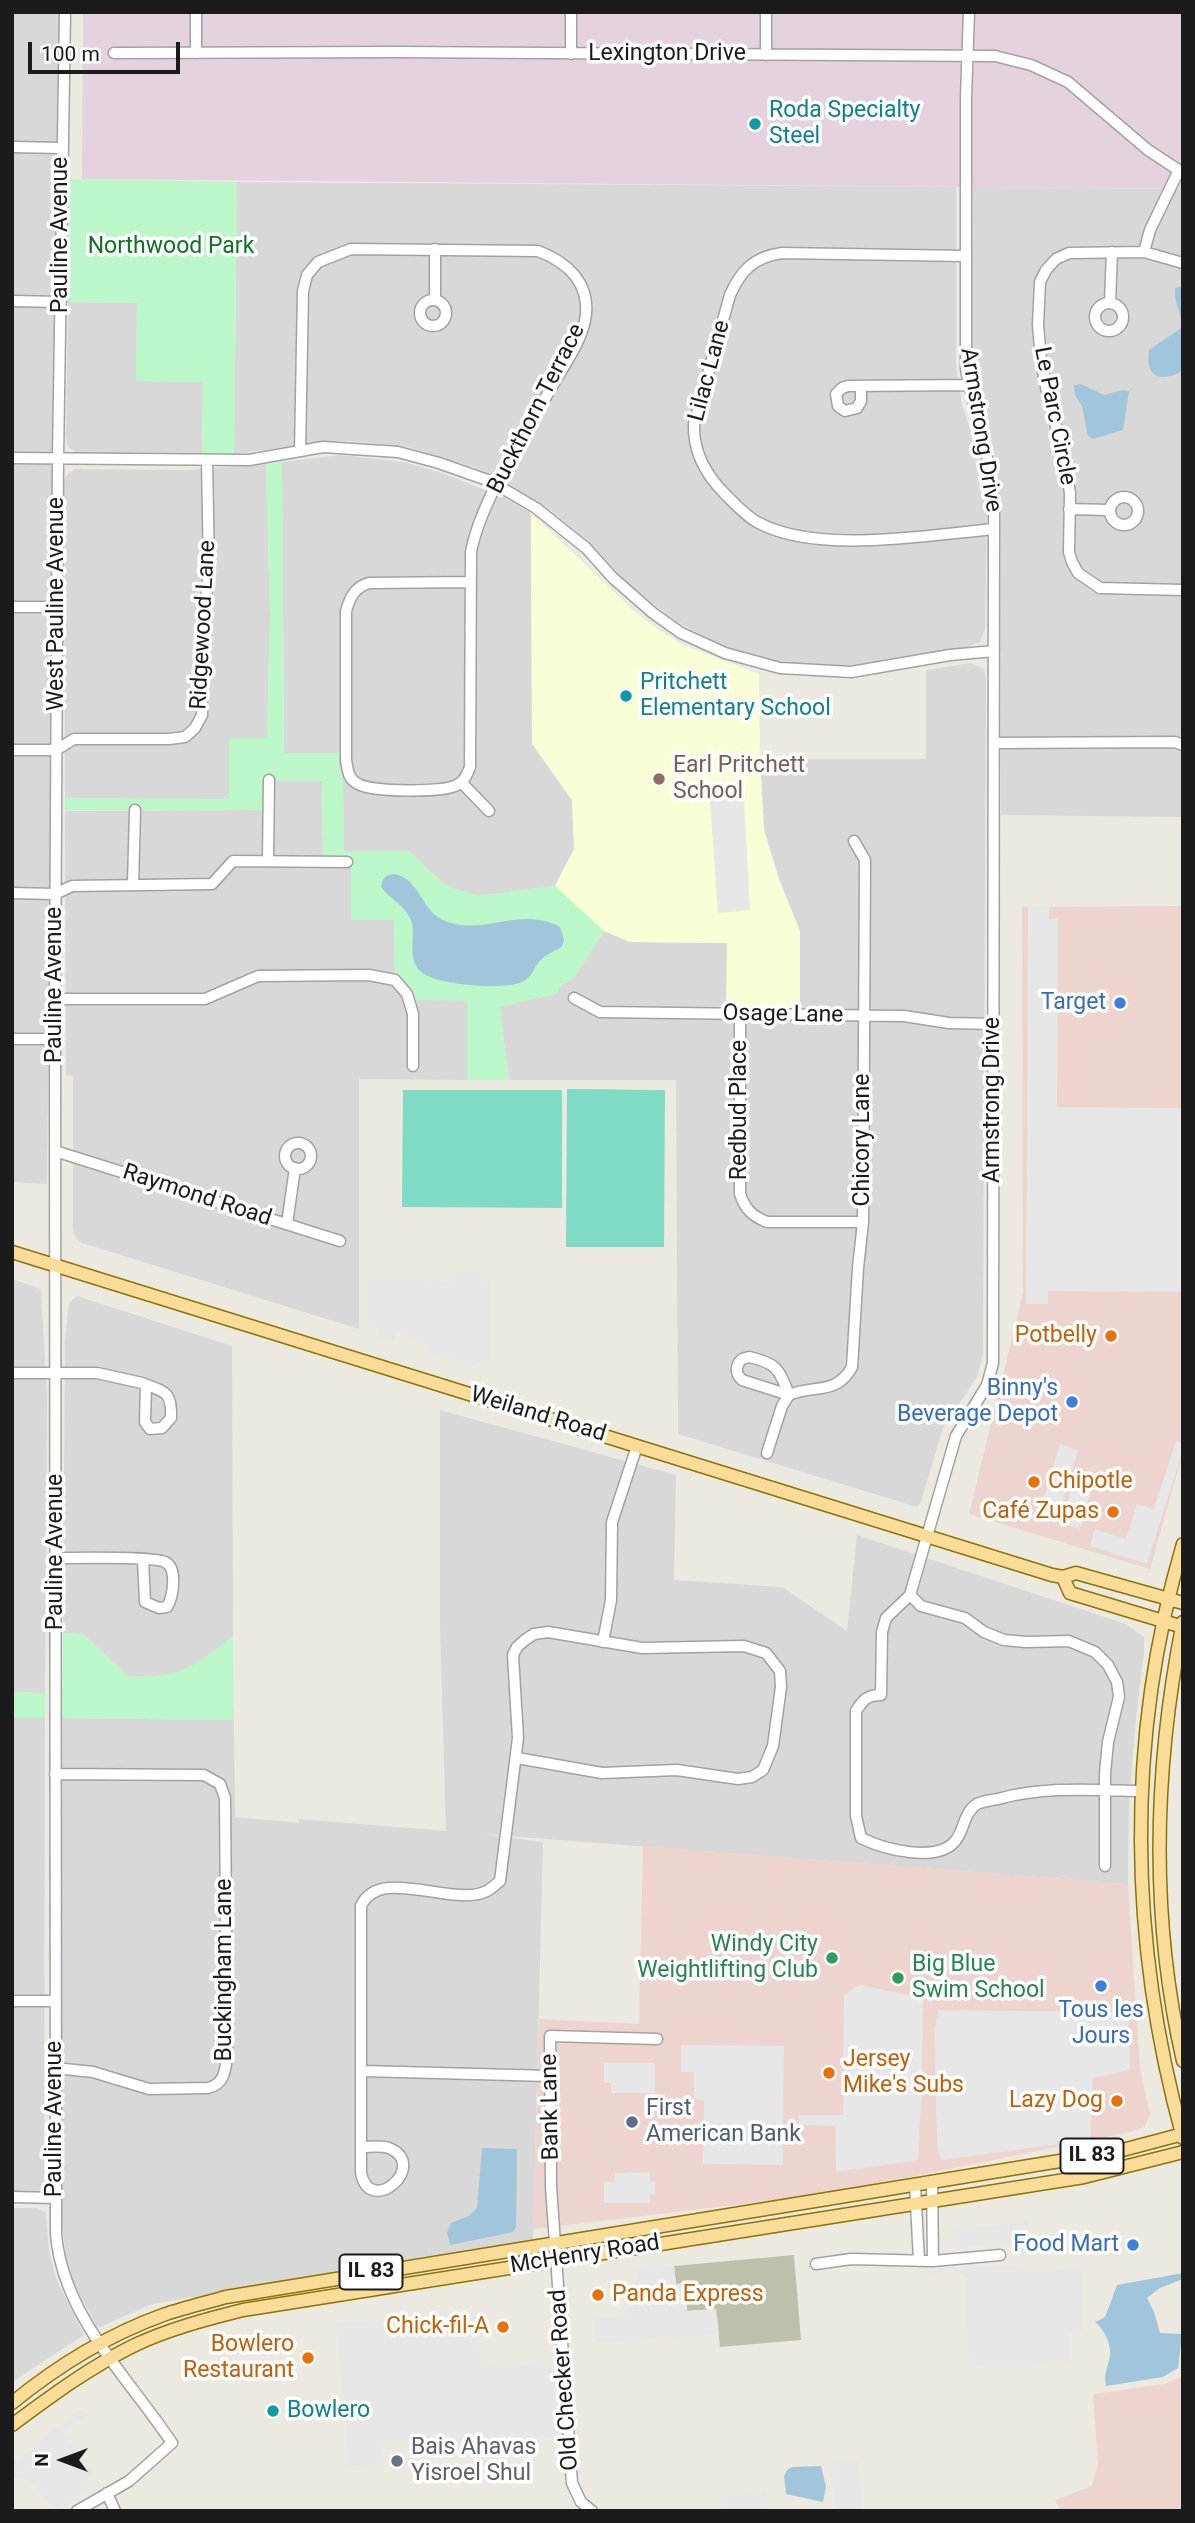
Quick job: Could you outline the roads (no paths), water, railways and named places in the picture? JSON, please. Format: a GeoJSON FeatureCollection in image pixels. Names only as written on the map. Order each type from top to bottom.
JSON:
{"type":"FeatureCollection","features":[{"type":"Feature","properties":{"kind":"main road","name":"Weiland Road"},"geometry":{"type":"LineString","coordinates":[[12,1252],[1063,1577],[1076,1573],[1183,1603]]}},
{"type":"Feature","properties":{"kind":"main road"},"geometry":{"type":"LineString","coordinates":[[1182,2135],[1156,2026],[1146,1948],[1141,1871],[1141,1791],[1162,1620],[1183,1544]]}},
{"type":"Feature","properties":{"kind":"main road","name":"Weiland Road"},"geometry":{"type":"LineString","coordinates":[[1063,1577],[1070,1593],[1182,1625]]}},
{"type":"Feature","properties":{"kind":"main road"},"geometry":{"type":"LineString","coordinates":[[1182,1625],[1174,1667],[1160,1790],[1159,1866],[1168,1981],[1183,2062]]}},
{"type":"Feature","properties":{"kind":"main road","name":"McHenry Road"},"geometry":{"type":"LineString","coordinates":[[12,2403],[37,2383],[101,2345],[162,2316],[226,2297],[1115,2152],[1182,2135]]}},
{"type":"Feature","properties":{"kind":"main road","name":"McHenry Road"},"geometry":{"type":"LineString","coordinates":[[12,2426],[67,2383],[135,2345],[243,2309],[1084,2176],[1183,2152]]}},
{"type":"Feature","properties":{"kind":"street","name":"Pauline Avenue"},"geometry":{"type":"LineString","coordinates":[[58,458],[65,12]]}},
{"type":"Feature","properties":{"kind":"street"},"geometry":{"type":"LineString","coordinates":[[196,12],[196,53]]}},
{"type":"Feature","properties":{"kind":"street"},"geometry":{"type":"LineString","coordinates":[[571,12],[571,54]]}},
{"type":"Feature","properties":{"kind":"street"},"geometry":{"type":"LineString","coordinates":[[766,12],[766,55]]}},
{"type":"Feature","properties":{"kind":"street","name":"Armstrong Drive"},"geometry":{"type":"LineString","coordinates":[[910,1595],[925,1535],[956,1436],[987,1385],[993,1363],[994,529],[993,484],[965,369],[969,12]]}},
{"type":"Feature","properties":{"kind":"street","name":"Lexington Drive"},"geometry":{"type":"LineString","coordinates":[[114,53],[995,56],[1031,65],[1068,82],[1148,150],[1181,171]]}},
{"type":"Feature","properties":{"kind":"street"},"geometry":{"type":"LineString","coordinates":[[12,148],[62,148]]}},
{"type":"Feature","properties":{"kind":"street"},"geometry":{"type":"LineString","coordinates":[[1144,252],[1150,230],[1181,171]]}},
{"type":"Feature","properties":{"kind":"street","name":"Buckthorn Terrace"},"geometry":{"type":"LineString","coordinates":[[300,451],[303,291],[307,275],[318,262],[351,249],[538,251],[568,267],[579,280],[586,311],[581,335],[497,485],[474,535],[471,552],[470,767],[461,782]]}},
{"type":"Feature","properties":{"kind":"street"},"geometry":{"type":"LineString","coordinates":[[435,250],[435,300]]}},
{"type":"Feature","properties":{"kind":"street"},"geometry":{"type":"LineString","coordinates":[[1110,303],[1112,252]]}},
{"type":"Feature","properties":{"kind":"street","name":"Le Parc Circle"},"geometry":{"type":"LineString","coordinates":[[1183,263],[1144,252],[1069,254],[1056,259],[1046,270],[1038,295],[1041,360],[1070,493],[1069,552],[1078,573],[1100,588],[1183,590]]}},
{"type":"Feature","properties":{"kind":"street","name":"Lilac Lane"},"geometry":{"type":"LineString","coordinates":[[965,256],[782,253],[766,255],[754,262],[737,279],[730,295],[694,424],[694,435],[696,451],[717,486],[757,522],[784,532],[831,541],[994,529]]}},
{"type":"Feature","properties":{"kind":"street"},"geometry":{"type":"LineString","coordinates":[[12,302],[61,302]]}},
{"type":"Feature","properties":{"kind":"street"},"geometry":{"type":"LineString","coordinates":[[861,386],[969,385]]}},
{"type":"Feature","properties":{"kind":"street"},"geometry":{"type":"LineString","coordinates":[[12,458],[249,460],[323,447],[398,452],[439,463],[497,485],[536,508],[586,548],[613,578],[663,620],[681,633],[725,653],[780,668],[838,672],[994,651]]}},
{"type":"Feature","properties":{"kind":"street","name":"West Pauline Avenue"},"geometry":{"type":"LineString","coordinates":[[56,750],[58,458]]}},
{"type":"Feature","properties":{"kind":"street","name":"Ridgewood Lane"},"geometry":{"type":"LineString","coordinates":[[56,750],[74,739],[185,737],[195,728],[202,715],[201,647],[209,569],[208,460]]}},
{"type":"Feature","properties":{"kind":"street","name":"Le Parc Circle"},"geometry":{"type":"LineString","coordinates":[[1069,509],[1110,510]]}},
{"type":"Feature","properties":{"kind":"street"},"geometry":{"type":"LineString","coordinates":[[471,582],[369,583],[360,586],[349,599],[346,611],[346,760],[348,775],[356,783],[369,789],[445,789],[461,782],[489,811]]}},
{"type":"Feature","properties":{"kind":"street"},"geometry":{"type":"LineString","coordinates":[[12,607],[57,607]]}},
{"type":"Feature","properties":{"kind":"street"},"geometry":{"type":"LineString","coordinates":[[994,743],[1175,742],[1183,745]]}},
{"type":"Feature","properties":{"kind":"street"},"geometry":{"type":"LineString","coordinates":[[12,750],[56,750]]}},
{"type":"Feature","properties":{"kind":"street","name":"Pauline Avenue"},"geometry":{"type":"LineString","coordinates":[[56,750],[57,2243],[61,2270],[101,2345],[172,2443],[129,2481],[107,2493]]}},
{"type":"Feature","properties":{"kind":"street"},"geometry":{"type":"LineString","coordinates":[[268,861],[269,780]]}},
{"type":"Feature","properties":{"kind":"street"},"geometry":{"type":"LineString","coordinates":[[134,885],[135,810]]}},
{"type":"Feature","properties":{"kind":"street","name":"Chicory Lane"},"geometry":{"type":"LineString","coordinates":[[789,1395],[774,1365],[749,1357],[739,1362],[736,1371],[742,1380],[789,1395],[809,1389],[830,1388],[847,1377],[852,1367],[863,1222],[865,860],[854,841]]}},
{"type":"Feature","properties":{"kind":"street"},"geometry":{"type":"LineString","coordinates":[[12,893],[55,894],[72,886],[212,884],[233,861],[347,862]]}},
{"type":"Feature","properties":{"kind":"street"},"geometry":{"type":"LineString","coordinates":[[55,999],[205,999],[258,976],[369,975],[395,980],[407,994],[413,1014],[413,1066]]}},
{"type":"Feature","properties":{"kind":"street","name":"Osage Lane"},"geometry":{"type":"LineString","coordinates":[[574,998],[600,1012],[904,1016],[949,1023],[994,1024]]}},
{"type":"Feature","properties":{"kind":"street","name":"Redbud Place"},"geometry":{"type":"LineString","coordinates":[[740,1015],[740,1194],[744,1206],[754,1217],[767,1222],[863,1222]]}},
{"type":"Feature","properties":{"kind":"street"},"geometry":{"type":"LineString","coordinates":[[12,1039],[55,1039]]}},
{"type":"Feature","properties":{"kind":"street","name":"Raymond Road"},"geometry":{"type":"LineString","coordinates":[[55,1151],[340,1241]]}},
{"type":"Feature","properties":{"kind":"street"},"geometry":{"type":"LineString","coordinates":[[287,1224],[295,1168]]}},
{"type":"Feature","properties":{"kind":"street"},"geometry":{"type":"LineString","coordinates":[[12,1373],[97,1373],[146,1385]]}},
{"type":"Feature","properties":{"kind":"street"},"geometry":{"type":"LineString","coordinates":[[767,1453],[779,1413],[789,1395]]}},
{"type":"Feature","properties":{"kind":"street"},"geometry":{"type":"LineString","coordinates":[[603,1642],[611,1600],[612,1522],[637,1446]]}},
{"type":"Feature","properties":{"kind":"street"},"geometry":{"type":"LineString","coordinates":[[57,1558],[143,1560],[164,1561],[169,1564],[173,1573],[171,1600],[167,1607],[159,1608],[145,1602],[143,1560]]}},
{"type":"Feature","properties":{"kind":"street"},"geometry":{"type":"LineString","coordinates":[[1105,1866],[1106,1790],[1108,1742],[1119,1697],[1117,1682],[1108,1665],[1095,1652],[1069,1641],[1004,1640],[984,1632],[965,1618],[921,1606],[910,1595],[886,1618],[881,1695],[872,1695],[863,1700],[856,1711],[856,1816],[861,1838],[879,1847],[928,1853],[945,1850],[956,1840],[967,1816],[977,1804],[1025,1791],[1106,1790],[1141,1791]]}},
{"type":"Feature","properties":{"kind":"street"},"geometry":{"type":"LineString","coordinates":[[361,2147],[385,2147],[397,2154],[402,2168],[393,2187],[379,2190],[366,2185],[362,2179],[361,2147],[363,2071],[361,1906],[365,1898],[379,1888],[468,1895],[486,1892],[500,1881],[517,1758],[518,1715],[513,1656],[517,1647],[534,1634],[548,1632],[642,1648],[744,1646],[766,1653],[780,1671],[781,1687],[773,1746],[763,1770],[752,1777],[738,1779],[677,1770],[617,1774],[517,1758]]}},
{"type":"Feature","properties":{"kind":"street","name":"Buckingham Lane"},"geometry":{"type":"LineString","coordinates":[[55,1774],[204,1775],[220,1784],[225,1798],[227,2057],[224,2077],[217,2086],[208,2088],[149,2089],[93,2072],[55,2068]]}},
{"type":"Feature","properties":{"kind":"street"},"geometry":{"type":"LineString","coordinates":[[12,2001],[55,2001]]}},
{"type":"Feature","properties":{"kind":"street","name":"Bank Lane"},"geometry":{"type":"LineString","coordinates":[[556,2242],[551,2187],[550,2036],[657,2039]]}},
{"type":"Feature","properties":{"kind":"street"},"geometry":{"type":"LineString","coordinates":[[363,2071],[549,2076]]}},
{"type":"Feature","properties":{"kind":"street"},"geometry":{"type":"LineString","coordinates":[[932,2182],[933,2261]]}},
{"type":"Feature","properties":{"kind":"street"},"geometry":{"type":"LineString","coordinates":[[915,2185],[919,2261]]}},
{"type":"Feature","properties":{"kind":"street"},"geometry":{"type":"LineString","coordinates":[[12,2197],[56,2198]]}},
{"type":"Feature","properties":{"kind":"street","name":"Old Checker Road"},"geometry":{"type":"LineString","coordinates":[[556,2242],[572,2483],[581,2502],[592,2511]]}},
{"type":"Feature","properties":{"kind":"street"},"geometry":{"type":"LineString","coordinates":[[816,2264],[852,2259],[933,2261],[1000,2255]]}},
{"type":"Feature","properties":{"kind":"street"},"geometry":{"type":"LineString","coordinates":[[77,2511],[107,2493],[115,2511]]}},
{"type":"Feature","properties":{"kind":"water"},"geometry":{"type":"Polygon","coordinates":[[[1183,286],[1183,371],[1161,377],[1152,372],[1149,366],[1149,350],[1181,328],[1175,288],[1183,286]]]}},
{"type":"Feature","properties":{"kind":"water"},"geometry":{"type":"Polygon","coordinates":[[[1081,384],[1104,395],[1129,391],[1123,430],[1093,439],[1088,436],[1082,406],[1075,395],[1074,385],[1081,384]]]}},
{"type":"Feature","properties":{"kind":"water"},"geometry":{"type":"Polygon","coordinates":[[[394,874],[410,882],[430,910],[443,920],[473,926],[529,919],[544,921],[560,927],[564,940],[562,947],[541,960],[525,980],[513,984],[469,985],[427,975],[419,970],[414,960],[410,917],[381,887],[385,878],[394,874]]]}},
{"type":"Feature","properties":{"kind":"water"},"geometry":{"type":"Polygon","coordinates":[[[482,2148],[517,2149],[516,2227],[513,2232],[450,2245],[447,2233],[451,2223],[469,2216],[477,2208],[482,2148]]]}},
{"type":"Feature","properties":{"kind":"water"},"geometry":{"type":"Polygon","coordinates":[[[1183,2273],[1183,2279],[1160,2288],[1147,2298],[1160,2333],[1182,2334],[1178,2368],[1163,2377],[1106,2386],[1105,2375],[1110,2348],[1106,2336],[1095,2322],[1105,2317],[1117,2285],[1183,2273]]]}},
{"type":"Feature","properties":{"kind":"water"},"geometry":{"type":"Polygon","coordinates":[[[821,2466],[826,2487],[823,2502],[786,2494],[784,2476],[787,2470],[792,2467],[821,2466]]]}},
{"type":"Feature","properties":{"kind":"place","name":"Roda Specialty Steel"},"geometry":{"type":"Point","coordinates":[755,124]}},
{"type":"Feature","properties":{"kind":"place","name":"Pritchett Elementary School"},"geometry":{"type":"Point","coordinates":[626,696]}},
{"type":"Feature","properties":{"kind":"place","name":"Earl Pritchett School"},"geometry":{"type":"Point","coordinates":[659,779]}},
{"type":"Feature","properties":{"kind":"place","name":"Target"},"geometry":{"type":"Point","coordinates":[1120,1003]}},
{"type":"Feature","properties":{"kind":"place","name":"Potbelly"},"geometry":{"type":"Point","coordinates":[1111,1336]}},
{"type":"Feature","properties":{"kind":"place","name":"Binny's Beverage Depot"},"geometry":{"type":"Point","coordinates":[1072,1402]}},
{"type":"Feature","properties":{"kind":"place","name":"Chipotle"},"geometry":{"type":"Point","coordinates":[1034,1482]}},
{"type":"Feature","properties":{"kind":"place","name":"Café Zupas"},"geometry":{"type":"Point","coordinates":[1113,1512]}},
{"type":"Feature","properties":{"kind":"place","name":"Windy City Weightlifting Club"},"geometry":{"type":"Point","coordinates":[832,1958]}},
{"type":"Feature","properties":{"kind":"place","name":"Big Blue Swim School"},"geometry":{"type":"Point","coordinates":[898,1978]}},
{"type":"Feature","properties":{"kind":"place","name":"Tous les Jours"},"geometry":{"type":"Point","coordinates":[1101,1986]}},
{"type":"Feature","properties":{"kind":"place","name":"Jersey Mike's Subs"},"geometry":{"type":"Point","coordinates":[829,2073]}},
{"type":"Feature","properties":{"kind":"place","name":"Lazy Dog"},"geometry":{"type":"Point","coordinates":[1117,2101]}},
{"type":"Feature","properties":{"kind":"place","name":"First American Bank"},"geometry":{"type":"Point","coordinates":[632,2122]}},
{"type":"Feature","properties":{"kind":"place","name":"Food Mart"},"geometry":{"type":"Point","coordinates":[1133,2245]}},
{"type":"Feature","properties":{"kind":"place","name":"Panda Express"},"geometry":{"type":"Point","coordinates":[598,2295]}},
{"type":"Feature","properties":{"kind":"place","name":"Chick-fil-A"},"geometry":{"type":"Point","coordinates":[503,2327]}},
{"type":"Feature","properties":{"kind":"place","name":"Bowlero Restaurant"},"geometry":{"type":"Point","coordinates":[308,2358]}},
{"type":"Feature","properties":{"kind":"place","name":"Bowlero"},"geometry":{"type":"Point","coordinates":[273,2411]}},
{"type":"Feature","properties":{"kind":"place","name":"Bais Ahavas Yisroel Shul"},"geometry":{"type":"Point","coordinates":[397,2461]}},
{"type":"Feature","properties":{"kind":"park label","name":"Northwood Park"},"geometry":{"type":"Point","coordinates":[171,247]}}]}
